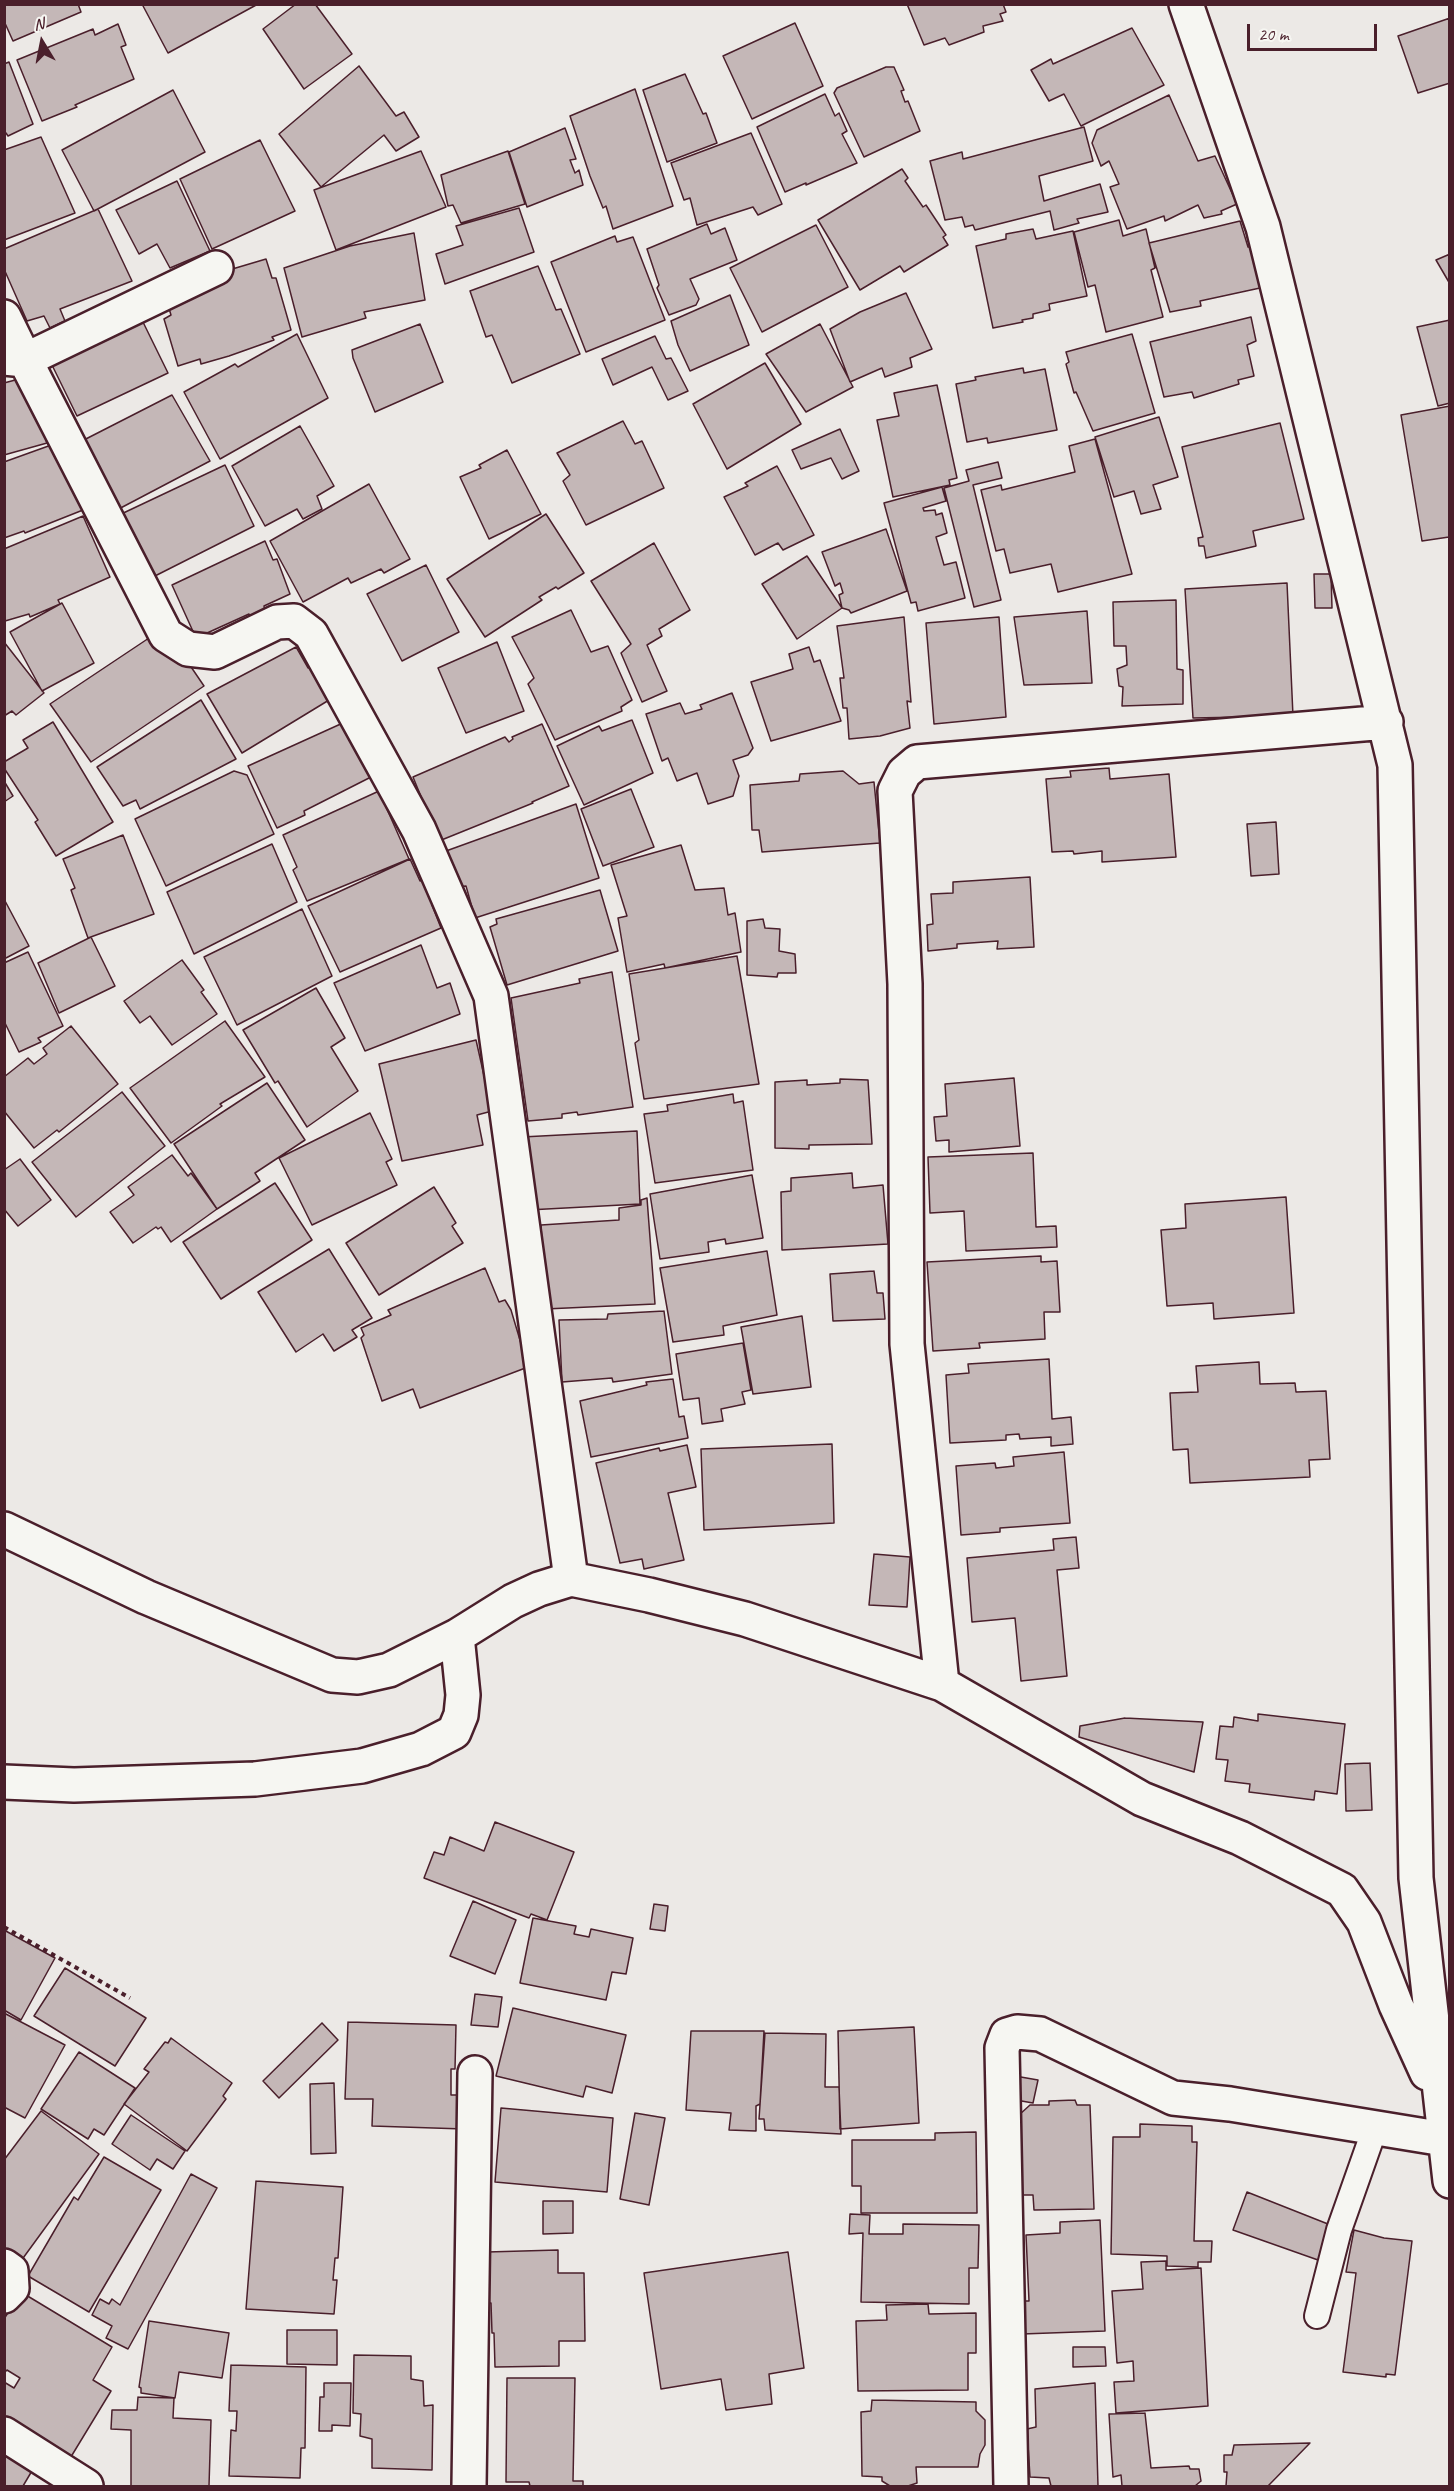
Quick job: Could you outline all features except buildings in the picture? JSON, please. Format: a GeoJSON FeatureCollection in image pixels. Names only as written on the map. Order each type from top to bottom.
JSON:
{"type":"FeatureCollection","features":[{"type":"Feature","properties":{"kind":"street"},"geometry":{"type":"LineString","coordinates":[[1186,4],[1263,227],[1395,765],[1416,1878],[1444,2103],[1444,2139],[1449,2181]]}},
{"type":"Feature","properties":{"kind":"street"},"geometry":{"type":"LineString","coordinates":[[15,359],[216,268]]}},
{"type":"Feature","properties":{"kind":"street"},"geometry":{"type":"LineString","coordinates":[[4,317],[15,359],[166,635],[188,649],[215,651],[277,622],[294,621],[311,634],[424,840],[491,996],[571,1579]]}},
{"type":"Feature","properties":{"kind":"street"},"geometry":{"type":"LineString","coordinates":[[942,1684],[907,1344],[905,984],[895,791],[904,773],[917,762],[1386,722]]}},
{"type":"Feature","properties":{"kind":"street"},"geometry":{"type":"LineString","coordinates":[[4,1529],[146,1597],[332,1675],[357,1677],[389,1670],[457,1636],[513,1601],[539,1588],[571,1579],[649,1595],[745,1619],[942,1684],[1142,1798],[1240,1838],[1342,1890],[1364,1922],[1396,2005],[1444,2103]]}},
{"type":"Feature","properties":{"kind":"street"},"geometry":{"type":"LineString","coordinates":[[4,1782],[74,1785],[255,1779],[362,1766],[421,1749],[454,1732],[461,1715],[463,1695],[457,1636]]}},
{"type":"Feature","properties":{"kind":"street"},"geometry":{"type":"LineString","coordinates":[[1011,2487],[1002,2048],[1006,2035],[1017,2032],[1040,2034],[1173,2098],[1230,2104],[1444,2139]]}},
{"type":"Feature","properties":{"kind":"street"},"geometry":{"type":"LineString","coordinates":[[469,2487],[475,2073]]}},
{"type":"Feature","properties":{"kind":"street"},"geometry":{"type":"LineString","coordinates":[[4,2266],[11,2271],[12,2288],[4,2296]]}},
{"type":"Feature","properties":{"kind":"street"},"geometry":{"type":"LineString","coordinates":[[4,2434],[86,2487]]}},
{"type":"Feature","properties":{"kind":"lane"},"geometry":{"type":"LineString","coordinates":[[1317,2316],[1339,2230],[1375,2128]]}},
{"type":"Feature","properties":{"kind":"path"},"geometry":{"type":"LineString","coordinates":[[4,1927],[130,1998]]}}]}
